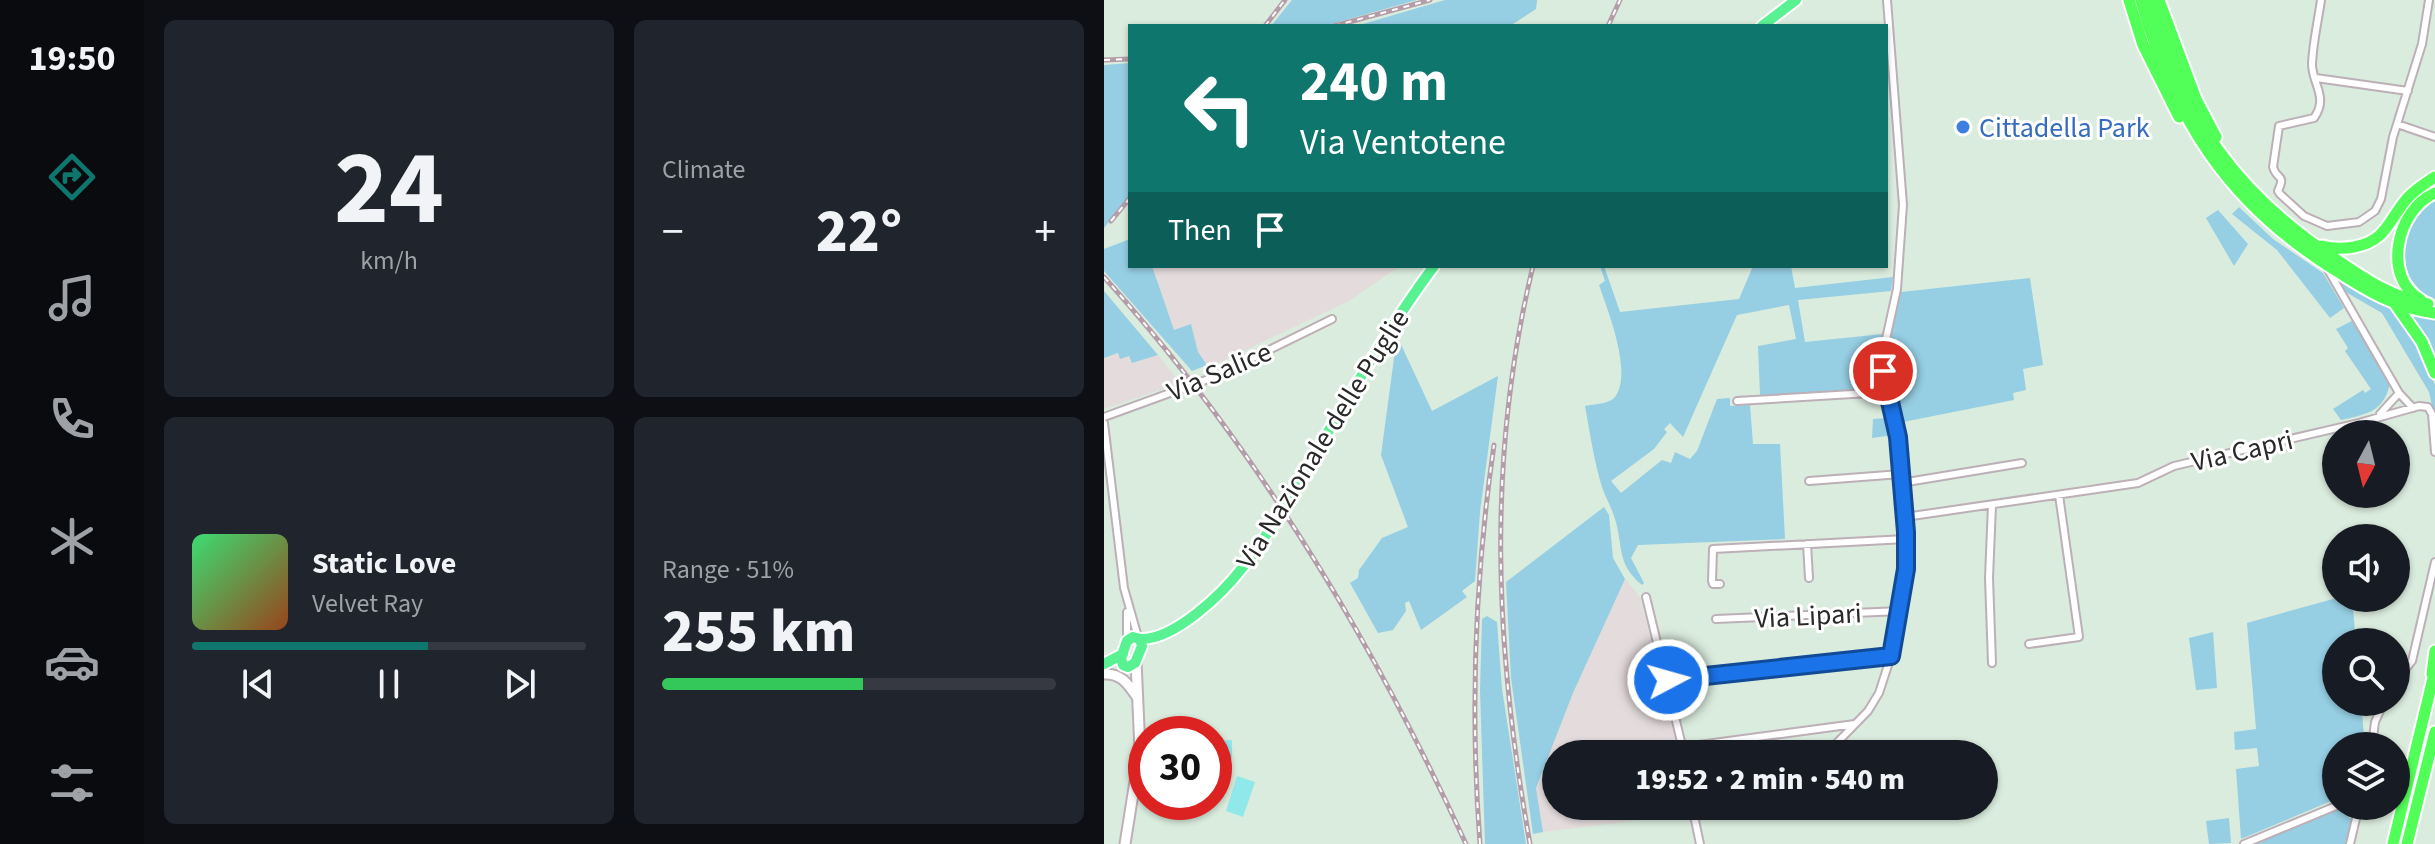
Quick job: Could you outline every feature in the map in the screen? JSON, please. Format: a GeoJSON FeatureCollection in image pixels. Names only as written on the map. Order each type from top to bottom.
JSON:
{"type":"FeatureCollection","features":[{"type":"Feature","properties":{"kind":"highway"},"geometry":{"type":"LineString","coordinates":[[2129,0],[2143,45],[2177,114],[2195,142],[2276,230],[2372,294],[2396,304],[2433,308]]}},
{"type":"Feature","properties":{"kind":"highway"},"geometry":{"type":"LineString","coordinates":[[2141,0],[2160,57],[2180,103],[2195,133],[2221,171]]}},
{"type":"Feature","properties":{"kind":"highway"},"geometry":{"type":"LineString","coordinates":[[2150,0],[2179,82],[2202,128],[2220,156],[2254,194],[2307,241],[2389,293],[2433,308]]}},
{"type":"Feature","properties":{"kind":"highway"},"geometry":{"type":"LineString","coordinates":[[2159,0],[2203,113],[2254,194]]}},
{"type":"Feature","properties":{"kind":"highway"},"geometry":{"type":"LineString","coordinates":[[2307,241],[2332,249],[2366,244],[2379,238],[2406,199],[2435,177]]}},
{"type":"Feature","properties":{"kind":"highway"},"geometry":{"type":"LineString","coordinates":[[2433,308],[2415,297],[2403,282],[2397,264],[2398,241],[2411,212],[2435,193]]}},
{"type":"Feature","properties":{"kind":"highway"},"geometry":{"type":"LineString","coordinates":[[2396,304],[2422,342],[2435,373]]}},
{"type":"Feature","properties":{"kind":"highway"},"geometry":{"type":"LineString","coordinates":[[2430,693],[2435,651]]}},
{"type":"Feature","properties":{"kind":"highway"},"geometry":{"type":"LineString","coordinates":[[2393,844],[2435,670]]}},
{"type":"Feature","properties":{"kind":"highway"},"geometry":{"type":"LineString","coordinates":[[2407,844],[2435,732]]}},
{"type":"Feature","properties":{"kind":"main road"},"geometry":{"type":"LineString","coordinates":[[1765,24],[1795,0]]}},
{"type":"Feature","properties":{"kind":"main road","name":"Via Nazionale delle Puglie"},"geometry":{"type":"LineString","coordinates":[[1104,673],[1189,619],[1210,602],[1253,554],[1379,348],[1433,268]]}},
{"type":"Feature","properties":{"kind":"main road","name":"Via Nazionale delle Puglie"},"geometry":{"type":"LineString","coordinates":[[1139,638],[1163,634]]}},
{"type":"Feature","properties":{"kind":"main road"},"geometry":{"type":"LineString","coordinates":[[1125,844],[1140,750],[1138,702],[1129,657],[1143,643],[1139,638]]}},
{"type":"Feature","properties":{"kind":"main road","name":"Via Nazionale delle Puglie"},"geometry":{"type":"LineString","coordinates":[[1104,664],[1129,657]]}},
{"type":"Feature","properties":{"kind":"main road"},"geometry":{"type":"LineString","coordinates":[[1104,673],[1126,681],[1138,702]]}},
{"type":"Feature","properties":{"kind":"street"},"geometry":{"type":"LineString","coordinates":[[1840,740],[1868,711],[1879,693],[1901,611],[1906,539],[1898,437],[1883,371],[1906,223],[1891,9],[1887,0]]}},
{"type":"Feature","properties":{"kind":"street"},"geometry":{"type":"LineString","coordinates":[[2321,0],[2312,69],[2322,96],[2317,114],[2314,118],[2279,126],[2273,167],[2282,181],[2278,191],[2304,216],[2335,226],[2368,218],[2381,199],[2397,124],[2422,44],[2429,0]]}},
{"type":"Feature","properties":{"kind":"street"},"geometry":{"type":"LineString","coordinates":[[2316,78],[2408,91]]}},
{"type":"Feature","properties":{"kind":"street"},"geometry":{"type":"LineString","coordinates":[[2397,124],[2435,137]]}},
{"type":"Feature","properties":{"kind":"street"},"geometry":{"type":"LineString","coordinates":[[2325,264],[2399,393],[2413,408],[2428,407],[2432,414],[2435,452]]}},
{"type":"Feature","properties":{"kind":"street","name":"Via Salice"},"geometry":{"type":"LineString","coordinates":[[1104,420],[1214,377],[1332,319]]}},
{"type":"Feature","properties":{"kind":"street"},"geometry":{"type":"LineString","coordinates":[[1737,401],[1886,392]]}},
{"type":"Feature","properties":{"kind":"street"},"geometry":{"type":"LineString","coordinates":[[2375,417],[2399,393]]}},
{"type":"Feature","properties":{"kind":"street","name":"Via Capri"},"geometry":{"type":"LineString","coordinates":[[1905,517],[2138,483],[2174,466],[2413,408]]}},
{"type":"Feature","properties":{"kind":"street"},"geometry":{"type":"LineString","coordinates":[[1104,420],[1128,608],[1129,657]]}},
{"type":"Feature","properties":{"kind":"street"},"geometry":{"type":"LineString","coordinates":[[1901,483],[2022,463]]}},
{"type":"Feature","properties":{"kind":"street"},"geometry":{"type":"LineString","coordinates":[[1809,481],[1901,474]]}},
{"type":"Feature","properties":{"kind":"street"},"geometry":{"type":"LineString","coordinates":[[2029,644],[2079,637],[2059,495]]}},
{"type":"Feature","properties":{"kind":"street"},"geometry":{"type":"LineString","coordinates":[[1992,505],[1989,578],[1992,663]]}},
{"type":"Feature","properties":{"kind":"street"},"geometry":{"type":"LineString","coordinates":[[1720,584],[1713,584],[1712,581],[1713,549],[1906,539]]}},
{"type":"Feature","properties":{"kind":"street"},"geometry":{"type":"LineString","coordinates":[[1807,544],[1809,578]]}},
{"type":"Feature","properties":{"kind":"street"},"geometry":{"type":"LineString","coordinates":[[2410,664],[2435,562]]}},
{"type":"Feature","properties":{"kind":"street"},"geometry":{"type":"LineString","coordinates":[[1646,597],[1682,740]]}},
{"type":"Feature","properties":{"kind":"street"},"geometry":{"type":"LineString","coordinates":[[1128,608],[1139,638]]}},
{"type":"Feature","properties":{"kind":"street","name":"Via Lipari"},"geometry":{"type":"LineString","coordinates":[[1716,619],[1901,611]]}},
{"type":"Feature","properties":{"kind":"street"},"geometry":{"type":"LineString","coordinates":[[1668,680],[1891,656]]}},
{"type":"Feature","properties":{"kind":"street"},"geometry":{"type":"LineString","coordinates":[[1750,740],[1855,724]]}},
{"type":"Feature","properties":{"kind":"street"},"geometry":{"type":"LineString","coordinates":[[2244,844],[2322,812]]}},
{"type":"Feature","properties":{"kind":"street"},"geometry":{"type":"LineString","coordinates":[[1695,820],[1700,844]]}},
{"type":"Feature","properties":{"kind":"street"},"geometry":{"type":"LineString","coordinates":[[2350,844],[2356,820]]}},
{"type":"Feature","properties":{"kind":"shaded area"},"geometry":{"type":"Polygon","coordinates":[[[1292,0],[1417,0],[1331,24],[1273,24],[1292,0]]]}},
{"type":"Feature","properties":{"kind":"shaded area"},"geometry":{"type":"Polygon","coordinates":[[[1445,0],[1537,0],[1536,9],[1513,24],[1363,24],[1445,0]]]}},
{"type":"Feature","properties":{"kind":"shaded area"},"geometry":{"type":"Polygon","coordinates":[[[1128,63],[1128,198],[1104,228],[1104,65],[1128,63]]]}},
{"type":"Feature","properties":{"kind":"shaded area"},"geometry":{"type":"Polygon","coordinates":[[[2435,199],[2435,299],[2411,279],[2405,250],[2414,222],[2435,199]]]}},
{"type":"Feature","properties":{"kind":"shaded area"},"geometry":{"type":"Polygon","coordinates":[[[2239,207],[2273,239],[2323,273],[2344,308],[2330,318],[2277,250],[2232,214],[2239,207]]]}},
{"type":"Feature","properties":{"kind":"shaded area"},"geometry":{"type":"Polygon","coordinates":[[[2218,210],[2248,244],[2234,266],[2206,218],[2218,210]]]}},
{"type":"Feature","properties":{"kind":"shaded area"},"geometry":{"type":"Polygon","coordinates":[[[1128,240],[1128,268],[1153,268],[1174,330],[1191,324],[1198,352],[1207,365],[1192,371],[1104,271],[1104,249],[1128,240]]]}},
{"type":"Feature","properties":{"kind":"shaded area"},"geometry":{"type":"Polygon","coordinates":[[[1153,268],[1397,268],[1349,301],[1208,368],[1198,352],[1191,325],[1174,330],[1153,268]]]}},
{"type":"Feature","properties":{"kind":"shaded area"},"geometry":{"type":"Polygon","coordinates":[[[1601,268],[1605,268],[1620,312],[1739,299],[1752,268],[1791,268],[1795,288],[1893,277],[1891,291],[1798,300],[1805,342],[1883,334],[1882,387],[1760,395],[1758,346],[1796,339],[1789,305],[1737,315],[1683,437],[1670,423],[1654,449],[1611,481],[1621,493],[1662,460],[1671,463],[1675,452],[1690,459],[1697,451],[1717,399],[1730,398],[1730,406],[1750,405],[1753,444],[1780,444],[1785,539],[1638,545],[1631,558],[1644,583],[1642,585],[1633,577],[1624,561],[1617,526],[1599,477],[1585,406],[1613,399],[1620,386],[1617,342],[1599,285],[1605,281],[1601,268]]]}},
{"type":"Feature","properties":{"kind":"shaded area"},"geometry":{"type":"Polygon","coordinates":[[[2030,278],[2043,365],[2023,369],[2026,390],[2013,393],[2014,400],[1898,423],[1889,357],[1901,292],[2030,278]]]}},
{"type":"Feature","properties":{"kind":"shaded area"},"geometry":{"type":"Polygon","coordinates":[[[2342,283],[2394,311],[2419,345],[2435,385],[2435,418],[2429,392],[2382,313],[2342,290],[2342,283]]]}},
{"type":"Feature","properties":{"kind":"shaded area"},"geometry":{"type":"Polygon","coordinates":[[[1104,291],[1158,355],[1132,363],[1129,356],[1120,359],[1118,353],[1104,358],[1104,291]]]}},
{"type":"Feature","properties":{"kind":"shaded area"},"geometry":{"type":"Polygon","coordinates":[[[2408,314],[2435,319],[2435,365],[2408,314]]]}},
{"type":"Feature","properties":{"kind":"shaded area"},"geometry":{"type":"Polygon","coordinates":[[[2352,321],[2390,384],[2378,407],[2366,414],[2341,420],[2333,409],[2363,390],[2365,393],[2371,389],[2345,351],[2348,348],[2336,329],[2352,321]]]}},
{"type":"Feature","properties":{"kind":"shaded area"},"geometry":{"type":"Polygon","coordinates":[[[1397,336],[1432,411],[1498,376],[1480,512],[1475,581],[1462,591],[1467,597],[1421,630],[1409,601],[1405,603],[1406,611],[1393,630],[1378,633],[1350,583],[1358,578],[1359,570],[1382,538],[1408,527],[1381,455],[1397,336]]]}},
{"type":"Feature","properties":{"kind":"shaded area"},"geometry":{"type":"Polygon","coordinates":[[[1118,353],[1129,355],[1132,362],[1158,355],[1180,383],[1104,409],[1104,358],[1118,353]]]}},
{"type":"Feature","properties":{"kind":"shaded area"},"geometry":{"type":"Polygon","coordinates":[[[1889,418],[1893,435],[1872,438],[1873,419],[1889,418]]]}},
{"type":"Feature","properties":{"kind":"shaded area"},"geometry":{"type":"Polygon","coordinates":[[[1604,507],[1609,515],[1613,558],[1625,579],[1555,740],[1542,740],[1542,773],[1536,788],[1543,832],[1533,834],[1511,678],[1506,582],[1604,507]]]}},
{"type":"Feature","properties":{"kind":"shaded area"},"geometry":{"type":"Polygon","coordinates":[[[1625,579],[1640,597],[1668,710],[1672,712],[1676,740],[1555,740],[1625,579]]]}},
{"type":"Feature","properties":{"kind":"shaded area"},"geometry":{"type":"Polygon","coordinates":[[[2322,602],[2322,612],[2353,612],[2355,628],[2322,628],[2322,716],[2362,716],[2364,732],[2322,732],[2322,805],[2241,839],[2236,769],[2259,766],[2257,748],[2235,750],[2234,732],[2256,729],[2247,623],[2322,602]]]}},
{"type":"Feature","properties":{"kind":"shaded area"},"geometry":{"type":"Polygon","coordinates":[[[1487,616],[1497,622],[1502,689],[1526,844],[1485,844],[1480,690],[1482,619],[1487,616]]]}},
{"type":"Feature","properties":{"kind":"shaded area"},"geometry":{"type":"Polygon","coordinates":[[[2213,632],[2217,688],[2196,690],[2189,638],[2213,632]]]}},
{"type":"Feature","properties":{"kind":"shaded area"},"geometry":{"type":"Polygon","coordinates":[[[1542,773],[1542,820],[1640,820],[1543,832],[1536,788],[1542,773]]]}},
{"type":"Feature","properties":{"kind":"shaded area"},"geometry":{"type":"Polygon","coordinates":[[[1237,776],[1255,782],[1243,817],[1232,813],[1232,792],[1237,776]]]}},
{"type":"Feature","properties":{"kind":"shaded area"},"geometry":{"type":"Polygon","coordinates":[[[2322,816],[2322,820],[2352,820],[2346,844],[2254,844],[2322,816]]]}},
{"type":"Feature","properties":{"kind":"shaded area"},"geometry":{"type":"Polygon","coordinates":[[[2229,818],[2231,843],[2209,844],[2206,821],[2229,818]]]}},
{"type":"Feature","properties":{"kind":"railway"},"geometry":{"type":"LineString","coordinates":[[1267,24],[1285,0]]}},
{"type":"Feature","properties":{"kind":"railway"},"geometry":{"type":"LineString","coordinates":[[1341,24],[1430,0]]}},
{"type":"Feature","properties":{"kind":"railway"},"geometry":{"type":"LineString","coordinates":[[1609,24],[1620,0]]}},
{"type":"Feature","properties":{"kind":"railway"},"geometry":{"type":"LineString","coordinates":[[1104,60],[1128,59]]}},
{"type":"Feature","properties":{"kind":"railway"},"geometry":{"type":"LineString","coordinates":[[1111,221],[1128,200]]}},
{"type":"Feature","properties":{"kind":"railway"},"geometry":{"type":"LineString","coordinates":[[1530,844],[1509,699],[1501,555],[1502,483],[1508,411],[1533,268]]}},
{"type":"Feature","properties":{"kind":"railway"},"geometry":{"type":"LineString","coordinates":[[1104,277],[1211,408],[1306,547],[1391,693],[1466,844]]}},
{"type":"Feature","properties":{"kind":"railway"},"geometry":{"type":"LineString","coordinates":[[1480,844],[1475,744],[1476,644],[1482,544],[1494,445]]}},
{"type":"Feature","properties":{"kind":"place","name":"Cittadella Park"},"geometry":{"type":"Point","coordinates":[1963,127]}},
{"type":"Feature","properties":{"kind":"route"},"geometry":{"type":"LineString","coordinates":[[1668,680],[1891,656],[1901,611],[1906,532],[1901,458],[1883,371]]}}]}
